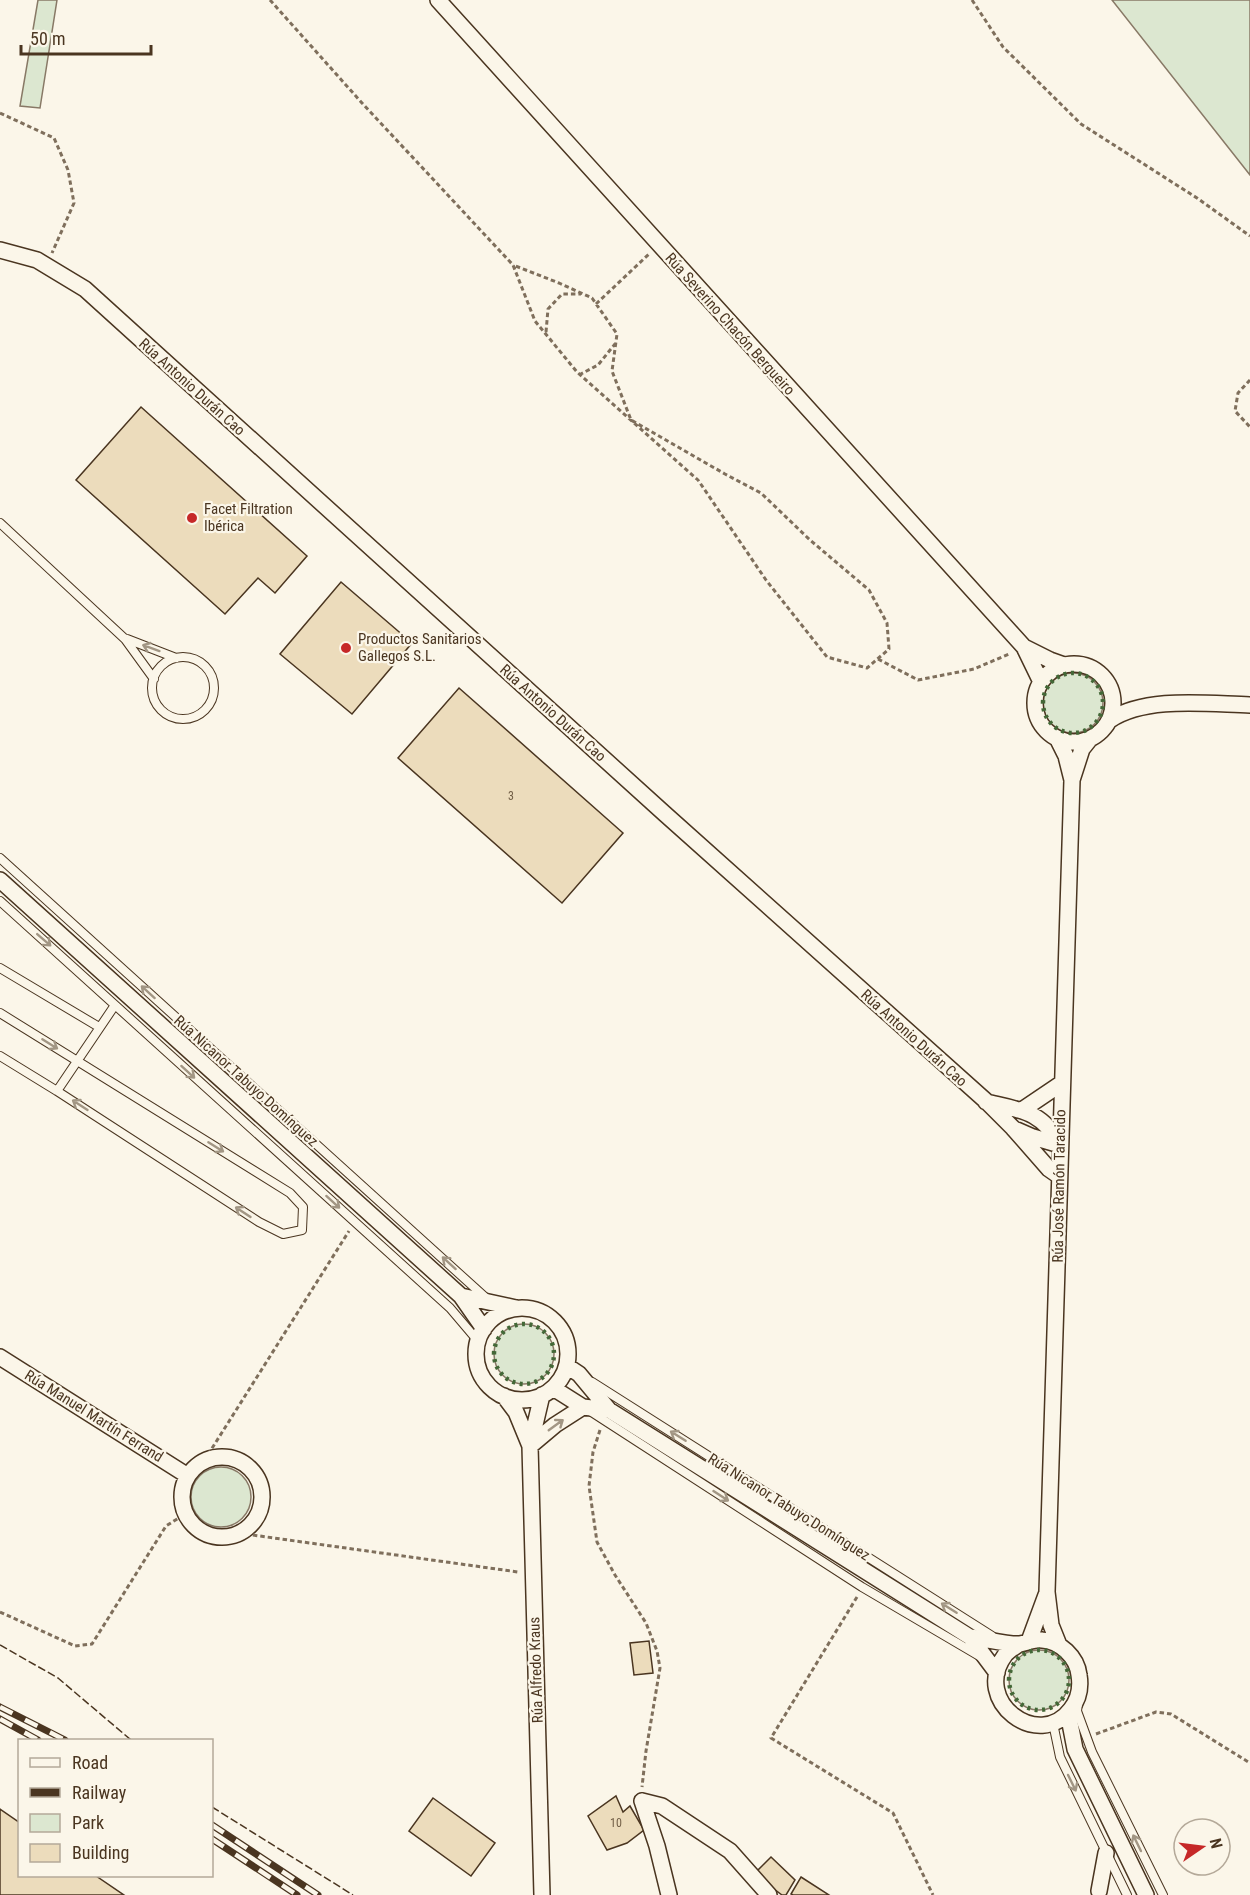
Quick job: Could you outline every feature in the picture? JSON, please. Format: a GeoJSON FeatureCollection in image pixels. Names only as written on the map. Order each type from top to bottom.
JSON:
{"type":"FeatureCollection","features":[{"type":"Feature","properties":{"kind":"street","name":"Rúa Severino Chacón Bergueiro"},"geometry":{"type":"LineString","coordinates":[[438,0],[1024,647],[1041,682]]}},
{"type":"Feature","properties":{"kind":"street","name":"Rúa Antonio Durán Cao"},"geometry":{"type":"LineString","coordinates":[[0,250],[38,260],[85,289],[986,1101],[1049,1169],[1059,1176]]}},
{"type":"Feature","properties":{"kind":"street","name":"Rúa Severino Chacón Bergueiro"},"geometry":{"type":"LineString","coordinates":[[1024,647],[1064,665]]}},
{"type":"Feature","properties":{"kind":"street"},"geometry":{"type":"LineString","coordinates":[[1110,720],[1112,691],[1098,671],[1088,666],[1064,665],[1055,669],[1041,682],[1036,694],[1039,720],[1056,738],[1067,742],[1090,739],[1119,714],[1151,704]]}},
{"type":"Feature","properties":{"kind":"street"},"geometry":{"type":"LineString","coordinates":[[1112,691],[1119,696],[1151,704],[1250,705]]}},
{"type":"Feature","properties":{"kind":"street","name":"Rúa José Ramón Taracido"},"geometry":{"type":"LineString","coordinates":[[1056,738],[1066,756],[1072,780],[1047,1592],[1051,1625],[1059,1645]]}},
{"type":"Feature","properties":{"kind":"street","name":"Rúa José Ramón Taracido"},"geometry":{"type":"LineString","coordinates":[[1072,780],[1082,749],[1090,739]]}},
{"type":"Feature","properties":{"kind":"street","name":"Rúa Nicanor Tabuyo Domínguez"},"geometry":{"type":"LineString","coordinates":[[0,880],[461,1296],[481,1335]]}},
{"type":"Feature","properties":{"kind":"street"},"geometry":{"type":"LineString","coordinates":[[1022,1110],[1062,1083]]}},
{"type":"Feature","properties":{"kind":"street","name":"Rúa Antonio Durán Cao"},"geometry":{"type":"LineString","coordinates":[[986,1101],[1022,1110],[1039,1119],[1052,1130],[1060,1145]]}},
{"type":"Feature","properties":{"kind":"street","name":"Rúa Antonio Durán Cao"},"geometry":{"type":"LineString","coordinates":[[1013,1128],[1060,1145]]}},
{"type":"Feature","properties":{"kind":"street","name":"Rúa Nicanor Tabuyo Domínguez"},"geometry":{"type":"LineString","coordinates":[[461,1296],[516,1308]]}},
{"type":"Feature","properties":{"kind":"street"},"geometry":{"type":"LineString","coordinates":[[516,1308],[528,1308],[552,1319],[561,1329],[566,1340],[573,1370],[547,1392],[530,1399],[504,1396],[493,1389],[484,1379],[477,1354],[481,1335],[492,1319],[516,1308]]}},
{"type":"Feature","properties":{"kind":"street","name":"Rúa Manuel Martín Ferrand"},"geometry":{"type":"LineString","coordinates":[[0,1357],[188,1476]]}},
{"type":"Feature","properties":{"kind":"street","name":"Rúa Nicanor Tabuyo Domínguez"},"geometry":{"type":"LineString","coordinates":[[573,1370],[606,1414]]}},
{"type":"Feature","properties":{"kind":"street","name":"Rúa Nicanor Tabuyo Domínguez"},"geometry":{"type":"LineString","coordinates":[[547,1392],[606,1414],[970,1636],[998,1641],[1024,1642]]}},
{"type":"Feature","properties":{"kind":"street","name":"Rúa Alfredo Kraus"},"geometry":{"type":"LineString","coordinates":[[542,1895],[530,1446],[547,1392]]}},
{"type":"Feature","properties":{"kind":"street","name":"Rúa Alfredo Kraus"},"geometry":{"type":"LineString","coordinates":[[504,1396],[516,1412],[530,1446]]}},
{"type":"Feature","properties":{"kind":"street"},"geometry":{"type":"LineString","coordinates":[[530,1446],[555,1425],[583,1407]]}},
{"type":"Feature","properties":{"kind":"street"},"geometry":{"type":"LineString","coordinates":[[213,1458],[228,1458],[250,1469],[259,1482],[261,1503],[258,1515],[250,1526],[238,1533],[223,1537],[210,1536],[191,1523],[185,1514],[182,1500],[183,1488],[188,1476],[204,1461],[213,1458]]}},
{"type":"Feature","properties":{"kind":"street","name":"Rúa José Ramón Taracido"},"geometry":{"type":"LineString","coordinates":[[1024,1642],[1047,1592]]}},
{"type":"Feature","properties":{"kind":"street","name":"Rúa Nicanor Tabuyo Domínguez"},"geometry":{"type":"LineString","coordinates":[[970,1636],[993,1667]]}},
{"type":"Feature","properties":{"kind":"street"},"geometry":{"type":"LineString","coordinates":[[1051,1726],[1068,1713],[1078,1697],[1081,1684],[1078,1669],[1070,1654],[1059,1645],[1044,1640],[1024,1642],[993,1667],[999,1699],[1015,1718],[1029,1724],[1051,1726],[1075,1749]]}},
{"type":"Feature","properties":{"kind":"street"},"geometry":{"type":"LineString","coordinates":[[1068,1713],[1075,1749],[1146,1895]]}},
{"type":"Feature","properties":{"kind":"street"},"geometry":{"type":"LineString","coordinates":[[642,1801],[657,1846],[669,1895]]}},
{"type":"Feature","properties":{"kind":"street"},"geometry":{"type":"LineString","coordinates":[[642,1801],[662,1806],[730,1851],[769,1895]]}},
{"type":"Feature","properties":{"kind":"street"},"geometry":{"type":"LineString","coordinates":[[1100,1894],[1106,1853]]}},
{"type":"Feature","properties":{"kind":"lane"},"geometry":{"type":"LineString","coordinates":[[0,523],[125,639],[154,680]]}},
{"type":"Feature","properties":{"kind":"lane"},"geometry":{"type":"LineString","coordinates":[[125,639],[176,658]]}},
{"type":"Feature","properties":{"kind":"lane"},"geometry":{"type":"LineString","coordinates":[[176,658],[196,659],[211,673],[214,683],[212,701],[203,712],[190,718],[175,718],[165,713],[154,696],[154,680],[163,663],[176,658]]}},
{"type":"Feature","properties":{"kind":"lane","name":"Rúa Nicanor Tabuyo Domínguez"},"geometry":{"type":"LineString","coordinates":[[0,858],[492,1303]]}},
{"type":"Feature","properties":{"kind":"lane","name":"Rúa Nicanor Tabuyo Domínguez"},"geometry":{"type":"LineString","coordinates":[[0,902],[481,1335]]}},
{"type":"Feature","properties":{"kind":"lane"},"geometry":{"type":"LineString","coordinates":[[0,968],[99,1028]]}},
{"type":"Feature","properties":{"kind":"lane"},"geometry":{"type":"LineString","coordinates":[[57,1091],[115,1005]]}},
{"type":"Feature","properties":{"kind":"lane"},"geometry":{"type":"LineString","coordinates":[[0,1013],[290,1192],[303,1207],[302,1230],[283,1234],[259,1222],[0,1056]]}},
{"type":"Feature","properties":{"kind":"lane","name":"Rúa Nicanor Tabuyo Domínguez"},"geometry":{"type":"LineString","coordinates":[[573,1370],[967,1619],[998,1641]]}},
{"type":"Feature","properties":{"kind":"lane","name":"Rúa Nicanor Tabuyo Domínguez"},"geometry":{"type":"LineString","coordinates":[[606,1414],[862,1587],[993,1667]]}},
{"type":"Feature","properties":{"kind":"lane"},"geometry":{"type":"LineString","coordinates":[[1078,1697],[1077,1711],[1086,1738],[1163,1895]]}},
{"type":"Feature","properties":{"kind":"lane"},"geometry":{"type":"LineString","coordinates":[[1051,1726],[1060,1757],[1127,1895]]}},
{"type":"Feature","properties":{"kind":"path"},"geometry":{"type":"LineString","coordinates":[[270,0],[513,266],[536,321],[579,375],[698,480],[766,580],[827,657],[867,668],[889,649],[887,623],[869,590],[810,540],[761,493],[631,420],[612,371],[617,334],[592,298],[513,266]]}},
{"type":"Feature","properties":{"kind":"path"},"geometry":{"type":"LineString","coordinates":[[972,0],[1003,47],[1081,124],[1197,198],[1250,236]]}},
{"type":"Feature","properties":{"kind":"path"},"geometry":{"type":"LineString","coordinates":[[0,113],[54,138],[68,170],[74,203],[46,265]]}},
{"type":"Feature","properties":{"kind":"path"},"geometry":{"type":"LineString","coordinates":[[596,304],[658,245]]}},
{"type":"Feature","properties":{"kind":"path"},"geometry":{"type":"LineString","coordinates":[[545,334],[548,309],[562,294],[583,294]]}},
{"type":"Feature","properties":{"kind":"path"},"geometry":{"type":"LineString","coordinates":[[579,375],[598,365],[616,342]]}},
{"type":"Feature","properties":{"kind":"path"},"geometry":{"type":"LineString","coordinates":[[1250,380],[1238,393],[1236,411],[1250,427]]}},
{"type":"Feature","properties":{"kind":"path"},"geometry":{"type":"LineString","coordinates":[[877,659],[918,680],[974,669],[1024,647]]}},
{"type":"Feature","properties":{"kind":"path"},"geometry":{"type":"LineString","coordinates":[[204,1461],[355,1222]]}},
{"type":"Feature","properties":{"kind":"path"},"geometry":{"type":"LineString","coordinates":[[606,1414],[593,1452],[589,1486],[597,1542],[646,1623],[657,1651],[660,1668],[646,1751],[642,1801]]}},
{"type":"Feature","properties":{"kind":"path"},"geometry":{"type":"LineString","coordinates":[[0,1611],[75,1646],[92,1644],[166,1526],[185,1514]]}},
{"type":"Feature","properties":{"kind":"path"},"geometry":{"type":"LineString","coordinates":[[238,1533],[534,1574]]}},
{"type":"Feature","properties":{"kind":"path"},"geometry":{"type":"LineString","coordinates":[[862,1587],[771,1738],[893,1813],[933,1895]]}},
{"type":"Feature","properties":{"kind":"path"},"geometry":{"type":"LineString","coordinates":[[1086,1738],[1156,1712],[1171,1714],[1250,1763]]}},
{"type":"Feature","properties":{"kind":"green space"},"geometry":{"type":"Polygon","coordinates":[[[38,0],[57,0],[40,108],[20,106],[38,0]]]}},
{"type":"Feature","properties":{"kind":"green space"},"geometry":{"type":"Polygon","coordinates":[[[1112,0],[1250,0],[1250,175],[1112,0]]]}},
{"type":"Feature","properties":{"kind":"green space"},"geometry":{"type":"Polygon","coordinates":[[[1073,673],[1090,678],[1098,686],[1103,703],[1098,720],[1090,728],[1073,733],[1056,728],[1048,720],[1043,703],[1048,686],[1056,678],[1073,673]]]}},
{"type":"Feature","properties":{"kind":"green space"},"geometry":{"type":"Polygon","coordinates":[[[524,1324],[541,1329],[549,1337],[554,1354],[549,1371],[541,1379],[524,1384],[507,1379],[499,1371],[494,1354],[499,1337],[507,1329],[524,1324]]]}},
{"type":"Feature","properties":{"kind":"green space"},"geometry":{"type":"Polygon","coordinates":[[[221,1467],[238,1472],[246,1480],[251,1497],[246,1514],[238,1522],[221,1527],[204,1522],[196,1514],[191,1497],[196,1480],[204,1472],[221,1467]]]}},
{"type":"Feature","properties":{"kind":"green space"},"geometry":{"type":"Polygon","coordinates":[[[1039,1650],[1056,1655],[1064,1663],[1069,1680],[1064,1697],[1056,1705],[1039,1710],[1022,1705],[1014,1697],[1009,1680],[1014,1663],[1022,1655],[1039,1650]]]}},
{"type":"Feature","properties":{"kind":"building","name":"Facet Filtration Ibérica"},"geometry":{"type":"Polygon","coordinates":[[[141,407],[307,556],[275,593],[258,578],[225,614],[76,480],[141,407]]]}},
{"type":"Feature","properties":{"kind":"building","name":"Productos Sanitarios Gallegos S.L."},"geometry":{"type":"Polygon","coordinates":[[[341,582],[412,643],[352,714],[280,654],[341,582]]]}},
{"type":"Feature","properties":{"kind":"building"},"geometry":{"type":"Polygon","coordinates":[[[459,688],[623,833],[562,903],[398,758],[459,688]]]}},
{"type":"Feature","properties":{"kind":"building"},"geometry":{"type":"Polygon","coordinates":[[[649,1641],[653,1673],[634,1675],[630,1643],[649,1641]]]}},
{"type":"Feature","properties":{"kind":"building"},"geometry":{"type":"Polygon","coordinates":[[[616,1796],[623,1812],[630,1806],[644,1830],[627,1843],[607,1850],[588,1816],[616,1796]]]}},
{"type":"Feature","properties":{"kind":"building"},"geometry":{"type":"Polygon","coordinates":[[[433,1798],[495,1843],[471,1876],[409,1831],[433,1798]]]}},
{"type":"Feature","properties":{"kind":"building"},"geometry":{"type":"Polygon","coordinates":[[[0,1809],[18,1822],[18,1877],[97,1877],[124,1895],[0,1895],[0,1809]]]}},
{"type":"Feature","properties":{"kind":"building"},"geometry":{"type":"Polygon","coordinates":[[[771,1857],[795,1880],[786,1895],[782,1895],[754,1874],[771,1857]]]}},
{"type":"Feature","properties":{"kind":"building"},"geometry":{"type":"Polygon","coordinates":[[[801,1877],[829,1895],[791,1894],[801,1877]]]}},
{"type":"Feature","properties":{"kind":"railway"},"geometry":{"type":"LineString","coordinates":[[0,1707],[63,1739]]}},
{"type":"Feature","properties":{"kind":"railway"},"geometry":{"type":"LineString","coordinates":[[0,1719],[36,1739]]}},
{"type":"Feature","properties":{"kind":"railway"},"geometry":{"type":"LineString","coordinates":[[213,1826],[318,1895]]}},
{"type":"Feature","properties":{"kind":"railway"},"geometry":{"type":"LineString","coordinates":[[213,1840],[297,1895]]}},
{"type":"Feature","properties":{"kind":"hedge"},"geometry":{"type":"LineString","coordinates":[[1073,673],[1090,678],[1098,686],[1103,703],[1098,720],[1090,728],[1073,733],[1056,728],[1048,720],[1043,703],[1048,686],[1056,678],[1073,673]]}},
{"type":"Feature","properties":{"kind":"hedge"},"geometry":{"type":"LineString","coordinates":[[524,1324],[541,1329],[549,1337],[554,1354],[549,1371],[541,1379],[524,1384],[507,1379],[499,1371],[494,1354],[499,1337],[507,1329],[524,1324]]}},
{"type":"Feature","properties":{"kind":"hedge"},"geometry":{"type":"LineString","coordinates":[[1039,1650],[1056,1655],[1064,1663],[1069,1680],[1064,1697],[1056,1705],[1039,1710],[1022,1705],[1014,1697],[1009,1680],[1014,1663],[1022,1655],[1039,1650]]}},
{"type":"Feature","properties":{"kind":"fence"},"geometry":{"type":"LineString","coordinates":[[0,1645],[58,1678],[130,1739]]}},
{"type":"Feature","properties":{"kind":"fence"},"geometry":{"type":"LineString","coordinates":[[213,1808],[353,1895]]}},
{"type":"Feature","properties":{"kind":"place","name":"Facet Filtration Ibérica"},"geometry":{"type":"Point","coordinates":[192,518]}},
{"type":"Feature","properties":{"kind":"place","name":"Productos Sanitarios Gallegos S.L."},"geometry":{"type":"Point","coordinates":[346,648]}}]}
